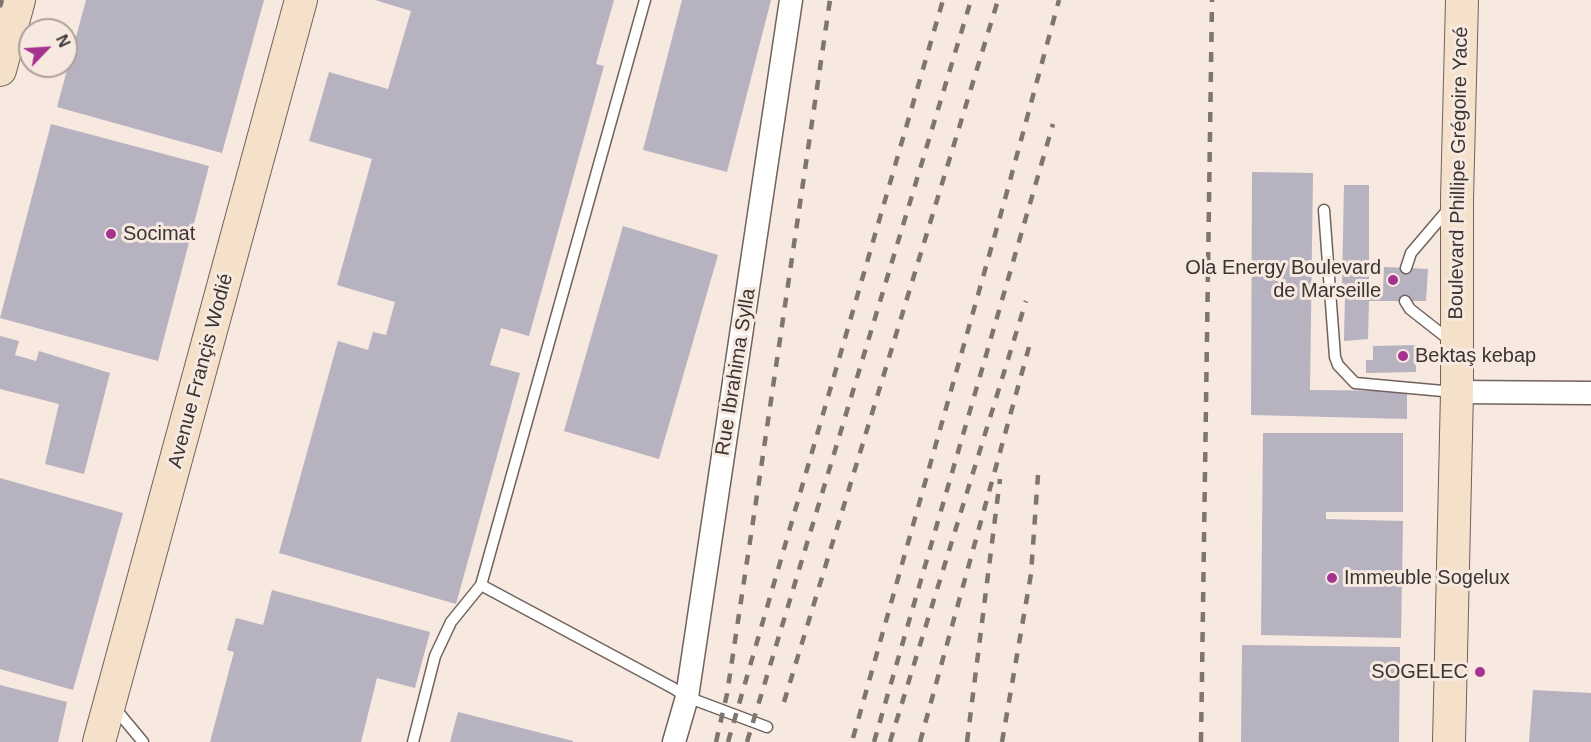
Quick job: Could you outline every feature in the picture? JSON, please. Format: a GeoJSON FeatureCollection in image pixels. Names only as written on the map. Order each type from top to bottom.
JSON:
{"type":"FeatureCollection","features":[{"type":"Feature","properties":{"kind":"main road"},"geometry":{"type":"LineString","coordinates":[[0,70],[19,0]]}},
{"type":"Feature","properties":{"kind":"main road","name":"Avenue Françis Wodié"},"geometry":{"type":"LineString","coordinates":[[99,742],[301,0]]}},
{"type":"Feature","properties":{"kind":"main road","name":"Boulevard Phillipe Grégoire Yacé"},"geometry":{"type":"LineString","coordinates":[[1449,742],[1457,392],[1456,199],[1462,0]]}},
{"type":"Feature","properties":{"kind":"street","name":"Rue Ibrahima Sylla"},"geometry":{"type":"LineString","coordinates":[[674,742],[687,697],[792,0]]}},
{"type":"Feature","properties":{"kind":"street"},"geometry":{"type":"LineString","coordinates":[[1457,392],[1591,393]]}},
{"type":"Feature","properties":{"kind":"lane"},"geometry":{"type":"LineString","coordinates":[[413,742],[435,656],[451,622],[481,585],[645,0]]}},
{"type":"Feature","properties":{"kind":"lane"},"geometry":{"type":"LineString","coordinates":[[1406,268],[1411,253],[1456,199]]}},
{"type":"Feature","properties":{"kind":"lane"},"geometry":{"type":"LineString","coordinates":[[1324,210],[1335,357],[1338,365],[1355,383],[1457,392]]}},
{"type":"Feature","properties":{"kind":"lane"},"geometry":{"type":"LineString","coordinates":[[1405,301],[1410,309],[1457,347]]}},
{"type":"Feature","properties":{"kind":"lane"},"geometry":{"type":"LineString","coordinates":[[481,585],[687,697],[767,727]]}},
{"type":"Feature","properties":{"kind":"lane"},"geometry":{"type":"LineString","coordinates":[[111,704],[143,742]]}},
{"type":"Feature","properties":{"kind":"building"},"geometry":{"type":"Polygon","coordinates":[[[86,0],[264,0],[222,153],[57,107],[65,78],[78,78],[78,30],[86,0]]]}},
{"type":"Feature","properties":{"kind":"building"},"geometry":{"type":"Polygon","coordinates":[[[375,0],[614,0],[596,64],[604,66],[529,336],[501,328],[490,365],[520,373],[456,604],[279,553],[338,341],[368,350],[373,332],[386,335],[395,302],[337,285],[372,159],[309,141],[329,72],[388,89],[411,11],[375,0]]]}},
{"type":"Feature","properties":{"kind":"building"},"geometry":{"type":"Polygon","coordinates":[[[682,0],[771,0],[727,172],[643,150],[682,0]]]}},
{"type":"Feature","properties":{"kind":"building"},"geometry":{"type":"Polygon","coordinates":[[[51,124],[209,166],[158,361],[0,318],[51,124]]]}},
{"type":"Feature","properties":{"kind":"building"},"geometry":{"type":"Polygon","coordinates":[[[1252,172],[1313,173],[1310,390],[1407,391],[1407,419],[1251,415],[1252,172]]]}},
{"type":"Feature","properties":{"kind":"building"},"geometry":{"type":"Polygon","coordinates":[[[1344,185],[1369,185],[1369,294],[1383,291],[1384,267],[1428,269],[1426,301],[1369,301],[1368,339],[1344,341],[1345,293],[1342,286],[1344,185]]]}},
{"type":"Feature","properties":{"kind":"building"},"geometry":{"type":"Polygon","coordinates":[[[623,226],[718,255],[659,459],[564,431],[623,226]]]}},
{"type":"Feature","properties":{"kind":"building"},"geometry":{"type":"Polygon","coordinates":[[[0,336],[19,341],[15,355],[36,361],[39,351],[110,373],[84,474],[45,464],[59,404],[0,389],[0,336]]]}},
{"type":"Feature","properties":{"kind":"building"},"geometry":{"type":"Polygon","coordinates":[[[1416,345],[1416,372],[1366,373],[1366,360],[1373,360],[1373,346],[1416,345]]]}},
{"type":"Feature","properties":{"kind":"building"},"geometry":{"type":"Polygon","coordinates":[[[1263,433],[1403,433],[1403,512],[1326,512],[1326,519],[1403,521],[1401,638],[1261,635],[1263,433]]]}},
{"type":"Feature","properties":{"kind":"building"},"geometry":{"type":"Polygon","coordinates":[[[0,478],[123,513],[73,690],[0,669],[0,478]]]}},
{"type":"Feature","properties":{"kind":"building"},"geometry":{"type":"Polygon","coordinates":[[[272,590],[430,632],[415,688],[377,678],[361,742],[210,742],[234,652],[227,650],[236,618],[263,625],[272,590]]]}},
{"type":"Feature","properties":{"kind":"building"},"geometry":{"type":"Polygon","coordinates":[[[1242,645],[1400,647],[1399,742],[1241,742],[1242,645]]]}},
{"type":"Feature","properties":{"kind":"building"},"geometry":{"type":"Polygon","coordinates":[[[0,685],[67,702],[58,742],[0,742],[0,685]]]}},
{"type":"Feature","properties":{"kind":"building"},"geometry":{"type":"Polygon","coordinates":[[[1533,690],[1591,693],[1591,742],[1529,742],[1533,690]]]}},
{"type":"Feature","properties":{"kind":"building"},"geometry":{"type":"Polygon","coordinates":[[[458,712],[573,741],[573,742],[450,742],[458,712]]]}},
{"type":"Feature","properties":{"kind":"railway"},"geometry":{"type":"LineString","coordinates":[[0,7],[2,0]]}},
{"type":"Feature","properties":{"kind":"railway"},"geometry":{"type":"LineString","coordinates":[[716,742],[727,694],[830,0]]}},
{"type":"Feature","properties":{"kind":"railway"},"geometry":{"type":"LineString","coordinates":[[728,742],[943,0]]}},
{"type":"Feature","properties":{"kind":"railway"},"geometry":{"type":"LineString","coordinates":[[747,742],[971,0]]}},
{"type":"Feature","properties":{"kind":"railway"},"geometry":{"type":"LineString","coordinates":[[784,702],[998,0]]}},
{"type":"Feature","properties":{"kind":"railway"},"geometry":{"type":"LineString","coordinates":[[853,738],[1059,0]]}},
{"type":"Feature","properties":{"kind":"railway"},"geometry":{"type":"LineString","coordinates":[[1201,742],[1212,0]]}},
{"type":"Feature","properties":{"kind":"railway"},"geometry":{"type":"LineString","coordinates":[[874,742],[1053,124]]}},
{"type":"Feature","properties":{"kind":"railway"},"geometry":{"type":"LineString","coordinates":[[890,742],[1026,301]]}},
{"type":"Feature","properties":{"kind":"railway"},"geometry":{"type":"LineString","coordinates":[[920,742],[1029,347]]}},
{"type":"Feature","properties":{"kind":"railway"},"geometry":{"type":"LineString","coordinates":[[1002,742],[1031,574],[1038,475]]}},
{"type":"Feature","properties":{"kind":"railway"},"geometry":{"type":"LineString","coordinates":[[967,742],[1000,479]]}},
{"type":"Feature","properties":{"kind":"place","name":"Socimat"},"geometry":{"type":"Point","coordinates":[111,234]}},
{"type":"Feature","properties":{"kind":"place","name":"Ola Energy Boulevard de Marseille"},"geometry":{"type":"Point","coordinates":[1393,280]}},
{"type":"Feature","properties":{"kind":"place","name":"Bektaş kebap"},"geometry":{"type":"Point","coordinates":[1403,356]}},
{"type":"Feature","properties":{"kind":"place","name":"Immeuble Sogelux"},"geometry":{"type":"Point","coordinates":[1332,578]}},
{"type":"Feature","properties":{"kind":"place","name":"SOGELEC"},"geometry":{"type":"Point","coordinates":[1480,672]}}]}
